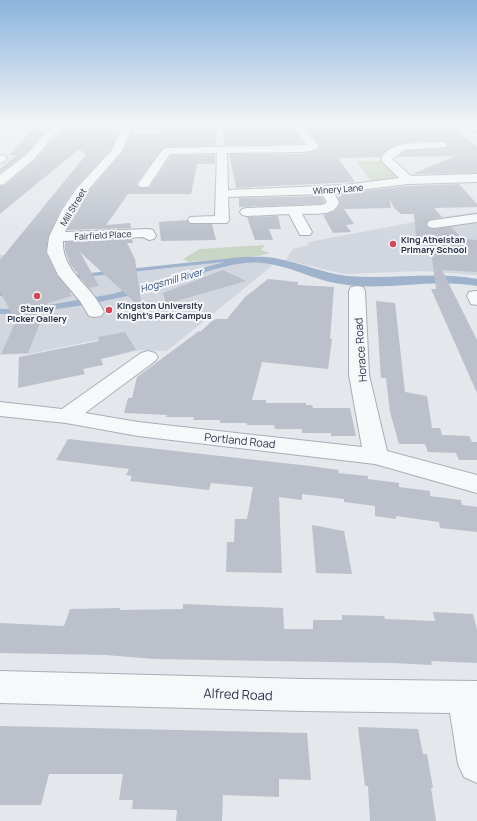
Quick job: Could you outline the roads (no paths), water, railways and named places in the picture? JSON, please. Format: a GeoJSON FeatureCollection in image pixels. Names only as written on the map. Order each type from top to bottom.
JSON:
{"type":"FeatureCollection","features":[{"type":"Feature","properties":{"kind":"street"},"geometry":{"type":"LineString","coordinates":[[0,181],[24,160]]}},
{"type":"Feature","properties":{"kind":"street","name":"Mill Street"},"geometry":{"type":"LineString","coordinates":[[91,305],[69,279],[55,252],[56,237],[66,216],[83,188],[108,160]]}},
{"type":"Feature","properties":{"kind":"street"},"geometry":{"type":"LineString","coordinates":[[144,184],[161,160]]}},
{"type":"Feature","properties":{"kind":"street"},"geometry":{"type":"LineString","coordinates":[[195,220],[222,225],[222,194],[228,166],[226,160]]}},
{"type":"Feature","properties":{"kind":"street"},"geometry":{"type":"LineString","coordinates":[[387,160],[408,180]]}},
{"type":"Feature","properties":{"kind":"street"},"geometry":{"type":"LineString","coordinates":[[1,161],[21,164]]}},
{"type":"Feature","properties":{"kind":"street","name":"Winery Lane"},"geometry":{"type":"LineString","coordinates":[[222,194],[359,188],[408,180],[477,178]]}},
{"type":"Feature","properties":{"kind":"street"},"geometry":{"type":"LineString","coordinates":[[279,179],[284,192]]}},
{"type":"Feature","properties":{"kind":"street"},"geometry":{"type":"LineString","coordinates":[[247,212],[294,211],[326,208],[332,206],[333,202],[326,190]]}},
{"type":"Feature","properties":{"kind":"street"},"geometry":{"type":"LineString","coordinates":[[294,211],[305,232]]}},
{"type":"Feature","properties":{"kind":"street"},"geometry":{"type":"LineString","coordinates":[[434,224],[477,218]]}},
{"type":"Feature","properties":{"kind":"street","name":"Fairfield Place"},"geometry":{"type":"LineString","coordinates":[[56,237],[148,233],[148,236]]}},
{"type":"Feature","properties":{"kind":"street","name":"Horace Road"},"geometry":{"type":"LineString","coordinates":[[357,291],[360,375],[376,456]]}},
{"type":"Feature","properties":{"kind":"street"},"geometry":{"type":"LineString","coordinates":[[66,416],[148,357]]}},
{"type":"Feature","properties":{"kind":"street","name":"Portland Road"},"geometry":{"type":"LineString","coordinates":[[0,410],[66,416],[138,429],[376,456],[477,484]]}},
{"type":"Feature","properties":{"kind":"street","name":"Alfred Road"},"geometry":{"type":"LineString","coordinates":[[0,687],[304,695],[471,697]]}},
{"type":"Feature","properties":{"kind":"street"},"geometry":{"type":"LineString","coordinates":[[471,697],[477,764]]}},
{"type":"Feature","properties":{"kind":"water","name":"Hogsmill River"},"geometry":{"type":"Polygon","coordinates":[[[242,257],[274,258],[329,273],[347,276],[461,277],[477,279],[477,286],[442,283],[353,286],[335,283],[279,266],[257,262],[223,267],[161,287],[101,302],[61,309],[0,314],[0,309],[26,309],[112,294],[224,262],[76,278],[0,296],[0,289],[61,276],[242,257]]]}},
{"type":"Feature","properties":{"kind":"place","name":"King Athelstan Primary School"},"geometry":{"type":"Point","coordinates":[393,244]}},
{"type":"Feature","properties":{"kind":"place","name":"Stanley Picker Gallery"},"geometry":{"type":"Point","coordinates":[37,296]}},
{"type":"Feature","properties":{"kind":"place","name":"Kingston University Knight's Park Campus"},"geometry":{"type":"Point","coordinates":[109,310]}}]}
